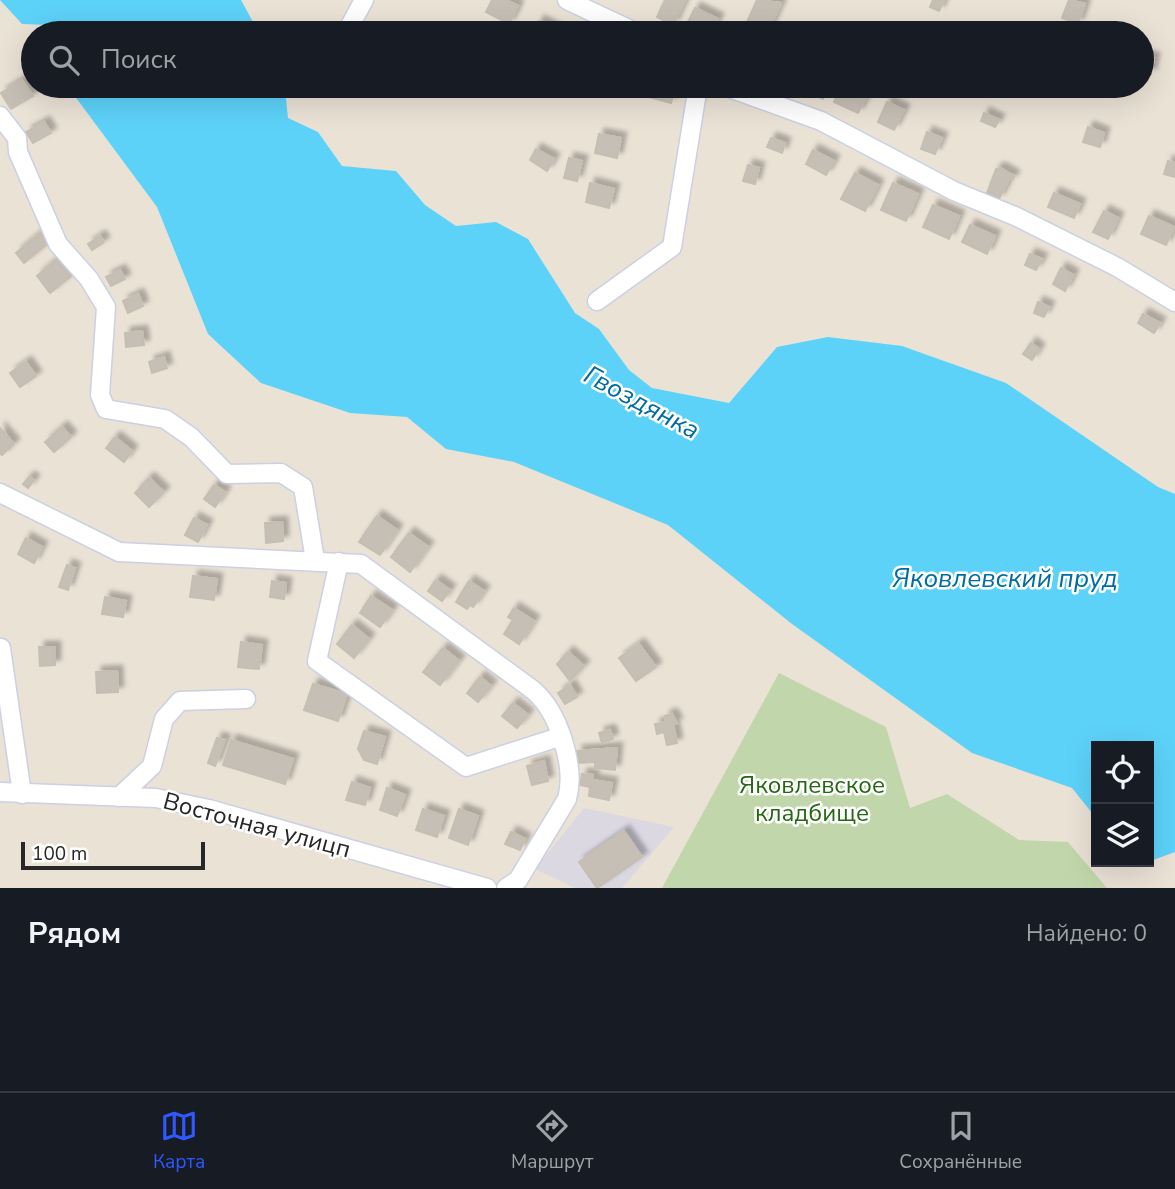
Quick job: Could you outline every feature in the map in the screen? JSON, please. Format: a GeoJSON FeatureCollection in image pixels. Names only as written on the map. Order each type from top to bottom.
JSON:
{"type":"FeatureCollection","features":[{"type":"Feature","properties":{"kind":"street"},"geometry":{"type":"LineString","coordinates":[[352,21],[363,0]]}},
{"type":"Feature","properties":{"kind":"street"},"geometry":{"type":"LineString","coordinates":[[567,0],[612,21]]}},
{"type":"Feature","properties":{"kind":"street"},"geometry":{"type":"LineString","coordinates":[[597,301],[633,272],[672,247],[696,98]]}},
{"type":"Feature","properties":{"kind":"street"},"geometry":{"type":"LineString","coordinates":[[757,98],[821,121],[954,191],[1017,217],[1117,267],[1175,302]]}},
{"type":"Feature","properties":{"kind":"street"},"geometry":{"type":"LineString","coordinates":[[0,116],[17,138],[18,152],[58,243],[89,279],[106,307],[100,395],[106,409],[165,419],[191,437],[227,474],[281,473],[303,487],[315,560]]}},
{"type":"Feature","properties":{"kind":"street"},"geometry":{"type":"LineString","coordinates":[[0,493],[119,552],[361,564],[533,690],[544,699],[559,737],[571,785],[567,799],[518,880],[506,888]]}},
{"type":"Feature","properties":{"kind":"street"},"geometry":{"type":"LineString","coordinates":[[339,562],[317,661],[466,767],[559,737]]}},
{"type":"Feature","properties":{"kind":"street"},"geometry":{"type":"LineString","coordinates":[[1,648],[22,794]]}},
{"type":"Feature","properties":{"kind":"street"},"geometry":{"type":"LineString","coordinates":[[119,797],[152,766],[164,719],[180,701],[246,699]]}},
{"type":"Feature","properties":{"kind":"street","name":"Восточная улицп"},"geometry":{"type":"LineString","coordinates":[[0,792],[156,798],[209,809],[487,888]]}},
{"type":"Feature","properties":{"kind":"shaded area"},"geometry":{"type":"Polygon","coordinates":[[[584,808],[674,827],[622,888],[575,888],[535,869],[584,808]]]}},
{"type":"Feature","properties":{"kind":"green space","name":"Яковлевское кладбище"},"geometry":{"type":"Polygon","coordinates":[[[779,673],[886,727],[910,808],[947,794],[1019,840],[1068,842],[1107,888],[662,888],[779,673]]]}},
{"type":"Feature","properties":{"kind":"water"},"geometry":{"type":"Polygon","coordinates":[[[0,0],[241,0],[252,21],[21,21],[0,0]]]}},
{"type":"Feature","properties":{"kind":"water","name":"Яковлевский пруд"},"geometry":{"type":"Polygon","coordinates":[[[76,98],[286,98],[288,118],[318,132],[342,166],[396,171],[425,205],[456,226],[496,222],[528,239],[575,313],[599,329],[629,370],[652,388],[729,403],[777,347],[828,337],[902,346],[1006,383],[1158,487],[1175,494],[1175,852],[1154,860],[1154,741],[1091,741],[1091,812],[1072,788],[972,753],[792,624],[668,525],[514,462],[446,449],[407,417],[350,413],[261,383],[208,334],[157,207],[76,98]]]}},
{"type":"Feature","properties":{"kind":"building"},"geometry":{"type":"Polygon","coordinates":[[[492,0],[506,0],[518,6],[510,21],[503,21],[486,12],[492,0]]]}},
{"type":"Feature","properties":{"kind":"building"},"geometry":{"type":"Polygon","coordinates":[[[665,0],[685,0],[675,21],[665,21],[657,17],[665,0]]]}},
{"type":"Feature","properties":{"kind":"building"},"geometry":{"type":"Polygon","coordinates":[[[757,0],[781,3],[773,21],[747,21],[757,0]]]}},
{"type":"Feature","properties":{"kind":"building"},"geometry":{"type":"Polygon","coordinates":[[[933,0],[944,0],[939,11],[930,7],[933,0]]]}},
{"type":"Feature","properties":{"kind":"building"},"geometry":{"type":"Polygon","coordinates":[[[1069,0],[1085,4],[1079,21],[1062,18],[1069,0]]]}},
{"type":"Feature","properties":{"kind":"building"},"geometry":{"type":"Polygon","coordinates":[[[695,8],[718,19],[717,21],[688,21],[695,8]]]}},
{"type":"Feature","properties":{"kind":"building"},"geometry":{"type":"Polygon","coordinates":[[[21,81],[21,98],[30,98],[11,109],[1,93],[21,81]]]}},
{"type":"Feature","properties":{"kind":"building"},"geometry":{"type":"Polygon","coordinates":[[[653,98],[672,98],[671,103],[653,98]]]}},
{"type":"Feature","properties":{"kind":"building"},"geometry":{"type":"Polygon","coordinates":[[[836,98],[866,98],[858,113],[834,102],[836,98]]]}},
{"type":"Feature","properties":{"kind":"building"},"geometry":{"type":"Polygon","coordinates":[[[887,102],[904,110],[894,130],[878,122],[887,102]]]}},
{"type":"Feature","properties":{"kind":"building"},"geometry":{"type":"Polygon","coordinates":[[[984,113],[999,120],[995,127],[981,121],[984,113]]]}},
{"type":"Feature","properties":{"kind":"building"},"geometry":{"type":"Polygon","coordinates":[[[44,122],[51,133],[33,143],[26,132],[44,122]]]}},
{"type":"Feature","properties":{"kind":"building"},"geometry":{"type":"Polygon","coordinates":[[[1088,127],[1104,133],[1100,147],[1083,142],[1088,127]]]}},
{"type":"Feature","properties":{"kind":"building"},"geometry":{"type":"Polygon","coordinates":[[[927,132],[942,138],[935,154],[921,149],[927,132]]]}},
{"type":"Feature","properties":{"kind":"building"},"geometry":{"type":"Polygon","coordinates":[[[599,134],[621,138],[617,158],[595,153],[599,134]]]}},
{"type":"Feature","properties":{"kind":"building"},"geometry":{"type":"Polygon","coordinates":[[[771,138],[785,143],[782,153],[767,147],[771,138]]]}},
{"type":"Feature","properties":{"kind":"building"},"geometry":{"type":"Polygon","coordinates":[[[536,149],[554,159],[547,171],[530,160],[536,149]]]}},
{"type":"Feature","properties":{"kind":"building"},"geometry":{"type":"Polygon","coordinates":[[[813,150],[834,161],[826,175],[806,164],[813,150]]]}},
{"type":"Feature","properties":{"kind":"building"},"geometry":{"type":"Polygon","coordinates":[[[569,158],[582,161],[577,181],[564,178],[569,158]]]}},
{"type":"Feature","properties":{"kind":"building"},"geometry":{"type":"Polygon","coordinates":[[[1168,161],[1175,163],[1175,177],[1164,174],[1168,161]]]}},
{"type":"Feature","properties":{"kind":"building"},"geometry":{"type":"Polygon","coordinates":[[[748,165],[759,168],[755,184],[743,181],[748,165]]]}},
{"type":"Feature","properties":{"kind":"building"},"geometry":{"type":"Polygon","coordinates":[[[1000,168],[1014,176],[1012,180],[1009,179],[999,199],[987,193],[996,169],[1000,168]]]}},
{"type":"Feature","properties":{"kind":"building"},"geometry":{"type":"Polygon","coordinates":[[[855,173],[878,185],[865,211],[841,199],[855,173]]]}},
{"type":"Feature","properties":{"kind":"building"},"geometry":{"type":"Polygon","coordinates":[[[590,183],[614,189],[609,208],[586,202],[590,183]]]}},
{"type":"Feature","properties":{"kind":"building"},"geometry":{"type":"Polygon","coordinates":[[[893,183],[918,194],[906,221],[881,210],[893,183]]]}},
{"type":"Feature","properties":{"kind":"building"},"geometry":{"type":"Polygon","coordinates":[[[1054,193],[1080,204],[1074,218],[1048,207],[1054,193]]]}},
{"type":"Feature","properties":{"kind":"building"},"geometry":{"type":"Polygon","coordinates":[[[933,205],[959,216],[949,239],[923,227],[933,205]]]}},
{"type":"Feature","properties":{"kind":"building"},"geometry":{"type":"Polygon","coordinates":[[[1104,211],[1118,218],[1108,239],[1093,232],[1104,211]]]}},
{"type":"Feature","properties":{"kind":"building"},"geometry":{"type":"Polygon","coordinates":[[[1149,216],[1174,227],[1166,245],[1141,234],[1149,216]]]}},
{"type":"Feature","properties":{"kind":"building"},"geometry":{"type":"Polygon","coordinates":[[[970,225],[995,236],[987,254],[962,242],[970,225]]]}},
{"type":"Feature","properties":{"kind":"building"},"geometry":{"type":"Polygon","coordinates":[[[40,233],[48,243],[24,263],[16,253],[40,233]]]}},
{"type":"Feature","properties":{"kind":"building"},"geometry":{"type":"Polygon","coordinates":[[[100,236],[104,242],[92,250],[88,244],[100,236]]]}},
{"type":"Feature","properties":{"kind":"building"},"geometry":{"type":"Polygon","coordinates":[[[1030,254],[1042,259],[1036,270],[1025,265],[1030,254]]]}},
{"type":"Feature","properties":{"kind":"building"},"geometry":{"type":"Polygon","coordinates":[[[57,259],[71,276],[50,293],[37,276],[57,259]]]}},
{"type":"Feature","properties":{"kind":"building"},"geometry":{"type":"Polygon","coordinates":[[[1061,268],[1073,275],[1065,291],[1053,284],[1061,268]]]}},
{"type":"Feature","properties":{"kind":"building"},"geometry":{"type":"Polygon","coordinates":[[[120,270],[125,279],[111,286],[106,277],[120,270]]]}},
{"type":"Feature","properties":{"kind":"building"},"geometry":{"type":"Polygon","coordinates":[[[138,294],[143,306],[128,313],[123,301],[138,294]]]}},
{"type":"Feature","properties":{"kind":"building"},"geometry":{"type":"Polygon","coordinates":[[[1038,302],[1049,307],[1044,317],[1034,313],[1038,302]]]}},
{"type":"Feature","properties":{"kind":"building"},"geometry":{"type":"Polygon","coordinates":[[[1143,314],[1160,323],[1154,333],[1138,323],[1143,314]]]}},
{"type":"Feature","properties":{"kind":"building"},"geometry":{"type":"Polygon","coordinates":[[[142,331],[144,345],[126,347],[125,333],[142,331]]]}},
{"type":"Feature","properties":{"kind":"building"},"geometry":{"type":"Polygon","coordinates":[[[1031,343],[1039,349],[1032,360],[1023,354],[1031,343]]]}},
{"type":"Feature","properties":{"kind":"building"},"geometry":{"type":"Polygon","coordinates":[[[164,357],[167,368],[152,373],[149,362],[164,357]]]}},
{"type":"Feature","properties":{"kind":"building"},"geometry":{"type":"Polygon","coordinates":[[[26,362],[36,376],[20,387],[10,373],[26,362]]]}},
{"type":"Feature","properties":{"kind":"building"},"geometry":{"type":"Polygon","coordinates":[[[62,427],[71,437],[54,452],[45,442],[62,427]]]}},
{"type":"Feature","properties":{"kind":"building"},"geometry":{"type":"Polygon","coordinates":[[[0,428],[14,444],[2,455],[0,453],[0,428]]]}},
{"type":"Feature","properties":{"kind":"building"},"geometry":{"type":"Polygon","coordinates":[[[115,437],[132,451],[124,462],[106,448],[115,437]]]}},
{"type":"Feature","properties":{"kind":"building"},"geometry":{"type":"Polygon","coordinates":[[[29,477],[34,480],[28,488],[23,484],[29,477]]]}},
{"type":"Feature","properties":{"kind":"building"},"geometry":{"type":"Polygon","coordinates":[[[149,478],[164,492],[149,507],[135,493],[149,478]]]}},
{"type":"Feature","properties":{"kind":"building"},"geometry":{"type":"Polygon","coordinates":[[[214,485],[225,492],[215,507],[204,499],[214,485]]]}},
{"type":"Feature","properties":{"kind":"building"},"geometry":{"type":"Polygon","coordinates":[[[377,516],[397,530],[380,555],[359,542],[377,516]]]}},
{"type":"Feature","properties":{"kind":"building"},"geometry":{"type":"Polygon","coordinates":[[[194,518],[207,525],[198,542],[185,535],[194,518]]]}},
{"type":"Feature","properties":{"kind":"building"},"geometry":{"type":"Polygon","coordinates":[[[282,522],[283,541],[266,543],[265,523],[282,522]]]}},
{"type":"Feature","properties":{"kind":"building"},"geometry":{"type":"Polygon","coordinates":[[[409,533],[428,547],[410,572],[391,557],[409,533]]]}},
{"type":"Feature","properties":{"kind":"building"},"geometry":{"type":"Polygon","coordinates":[[[26,538],[42,547],[34,563],[18,554],[26,538]]]}},
{"type":"Feature","properties":{"kind":"building"},"geometry":{"type":"Polygon","coordinates":[[[67,565],[75,568],[68,590],[59,587],[67,565]]]}},
{"type":"Feature","properties":{"kind":"building"},"geometry":{"type":"Polygon","coordinates":[[[193,576],[217,579],[214,600],[190,597],[193,576]]]}},
{"type":"Feature","properties":{"kind":"building"},"geometry":{"type":"Polygon","coordinates":[[[436,580],[450,590],[442,601],[428,591],[436,580]]]}},
{"type":"Feature","properties":{"kind":"building"},"geometry":{"type":"Polygon","coordinates":[[[272,581],[286,583],[284,599],[270,597],[272,581]]]}},
{"type":"Feature","properties":{"kind":"building"},"geometry":{"type":"Polygon","coordinates":[[[469,581],[484,591],[473,607],[470,605],[467,609],[456,602],[469,581]]]}},
{"type":"Feature","properties":{"kind":"building"},"geometry":{"type":"Polygon","coordinates":[[[371,596],[392,610],[380,627],[360,613],[371,596]]]}},
{"type":"Feature","properties":{"kind":"building"},"geometry":{"type":"Polygon","coordinates":[[[105,597],[126,601],[123,617],[102,614],[105,597]]]}},
{"type":"Feature","properties":{"kind":"building"},"geometry":{"type":"Polygon","coordinates":[[[514,608],[534,621],[519,644],[504,634],[513,620],[508,617],[514,608]]]}},
{"type":"Feature","properties":{"kind":"building"},"geometry":{"type":"Polygon","coordinates":[[[352,625],[369,639],[354,658],[337,644],[352,625]]]}},
{"type":"Feature","properties":{"kind":"building"},"geometry":{"type":"Polygon","coordinates":[[[241,642],[262,645],[259,669],[238,667],[241,642]]]}},
{"type":"Feature","properties":{"kind":"building"},"geometry":{"type":"Polygon","coordinates":[[[639,644],[656,667],[636,681],[619,658],[639,644]]]}},
{"type":"Feature","properties":{"kind":"building"},"geometry":{"type":"Polygon","coordinates":[[[39,647],[55,647],[55,665],[40,666],[39,647]]]}},
{"type":"Feature","properties":{"kind":"building"},"geometry":{"type":"Polygon","coordinates":[[[443,648],[459,661],[440,685],[423,672],[443,648]]]}},
{"type":"Feature","properties":{"kind":"building"},"geometry":{"type":"Polygon","coordinates":[[[568,652],[584,666],[570,681],[557,664],[568,652]]]}},
{"type":"Feature","properties":{"kind":"building"},"geometry":{"type":"Polygon","coordinates":[[[117,671],[118,692],[97,693],[96,672],[117,671]]]}},
{"type":"Feature","properties":{"kind":"building"},"geometry":{"type":"Polygon","coordinates":[[[480,677],[491,686],[478,702],[467,693],[480,677]]]}},
{"type":"Feature","properties":{"kind":"building"},"geometry":{"type":"Polygon","coordinates":[[[313,684],[347,694],[338,721],[304,710],[313,684]]]}},
{"type":"Feature","properties":{"kind":"building"},"geometry":{"type":"Polygon","coordinates":[[[570,685],[577,697],[565,704],[558,693],[570,685]]]}},
{"type":"Feature","properties":{"kind":"building"},"geometry":{"type":"Polygon","coordinates":[[[513,703],[528,715],[517,728],[502,716],[513,703]]]}},
{"type":"Feature","properties":{"kind":"building"},"geometry":{"type":"Polygon","coordinates":[[[672,714],[677,723],[673,724],[677,743],[667,745],[664,732],[657,734],[655,724],[666,722],[665,716],[672,714]]]}},
{"type":"Feature","properties":{"kind":"building"},"geometry":{"type":"Polygon","coordinates":[[[610,730],[613,739],[602,743],[599,733],[610,730]]]}},
{"type":"Feature","properties":{"kind":"building"},"geometry":{"type":"Polygon","coordinates":[[[364,731],[385,737],[377,764],[364,760],[358,749],[364,731]]]}},
{"type":"Feature","properties":{"kind":"building"},"geometry":{"type":"Polygon","coordinates":[[[217,738],[225,740],[215,766],[208,763],[217,738]]]}},
{"type":"Feature","properties":{"kind":"building"},"geometry":{"type":"Polygon","coordinates":[[[231,740],[293,759],[285,784],[223,765],[231,740]]]}},
{"type":"Feature","properties":{"kind":"building"},"geometry":{"type":"Polygon","coordinates":[[[617,748],[615,770],[595,768],[595,762],[579,763],[577,751],[617,748]]]}},
{"type":"Feature","properties":{"kind":"building"},"geometry":{"type":"Polygon","coordinates":[[[544,761],[548,781],[532,785],[527,766],[544,761]]]}},
{"type":"Feature","properties":{"kind":"building"},"geometry":{"type":"Polygon","coordinates":[[[582,774],[593,775],[593,780],[612,783],[609,800],[589,796],[590,787],[580,785],[582,774]]]}},
{"type":"Feature","properties":{"kind":"building"},"geometry":{"type":"Polygon","coordinates":[[[352,782],[370,788],[365,805],[346,800],[352,782]]]}},
{"type":"Feature","properties":{"kind":"building"},"geometry":{"type":"Polygon","coordinates":[[[387,788],[405,795],[397,816],[380,810],[387,788]]]}},
{"type":"Feature","properties":{"kind":"building"},"geometry":{"type":"Polygon","coordinates":[[[423,809],[444,816],[437,837],[416,830],[423,809]]]}},
{"type":"Feature","properties":{"kind":"building"},"geometry":{"type":"Polygon","coordinates":[[[459,809],[478,816],[468,845],[449,838],[459,809]]]}},
{"type":"Feature","properties":{"kind":"building"},"geometry":{"type":"Polygon","coordinates":[[[624,831],[642,857],[597,888],[579,862],[624,831]]]}},
{"type":"Feature","properties":{"kind":"building"},"geometry":{"type":"Polygon","coordinates":[[[511,832],[525,839],[520,850],[505,844],[511,832]]]}},
{"type":"Feature","properties":{"kind":"water label","name":"Гвоздянка"},"geometry":{"type":"Point","coordinates":[642,402]}}]}
